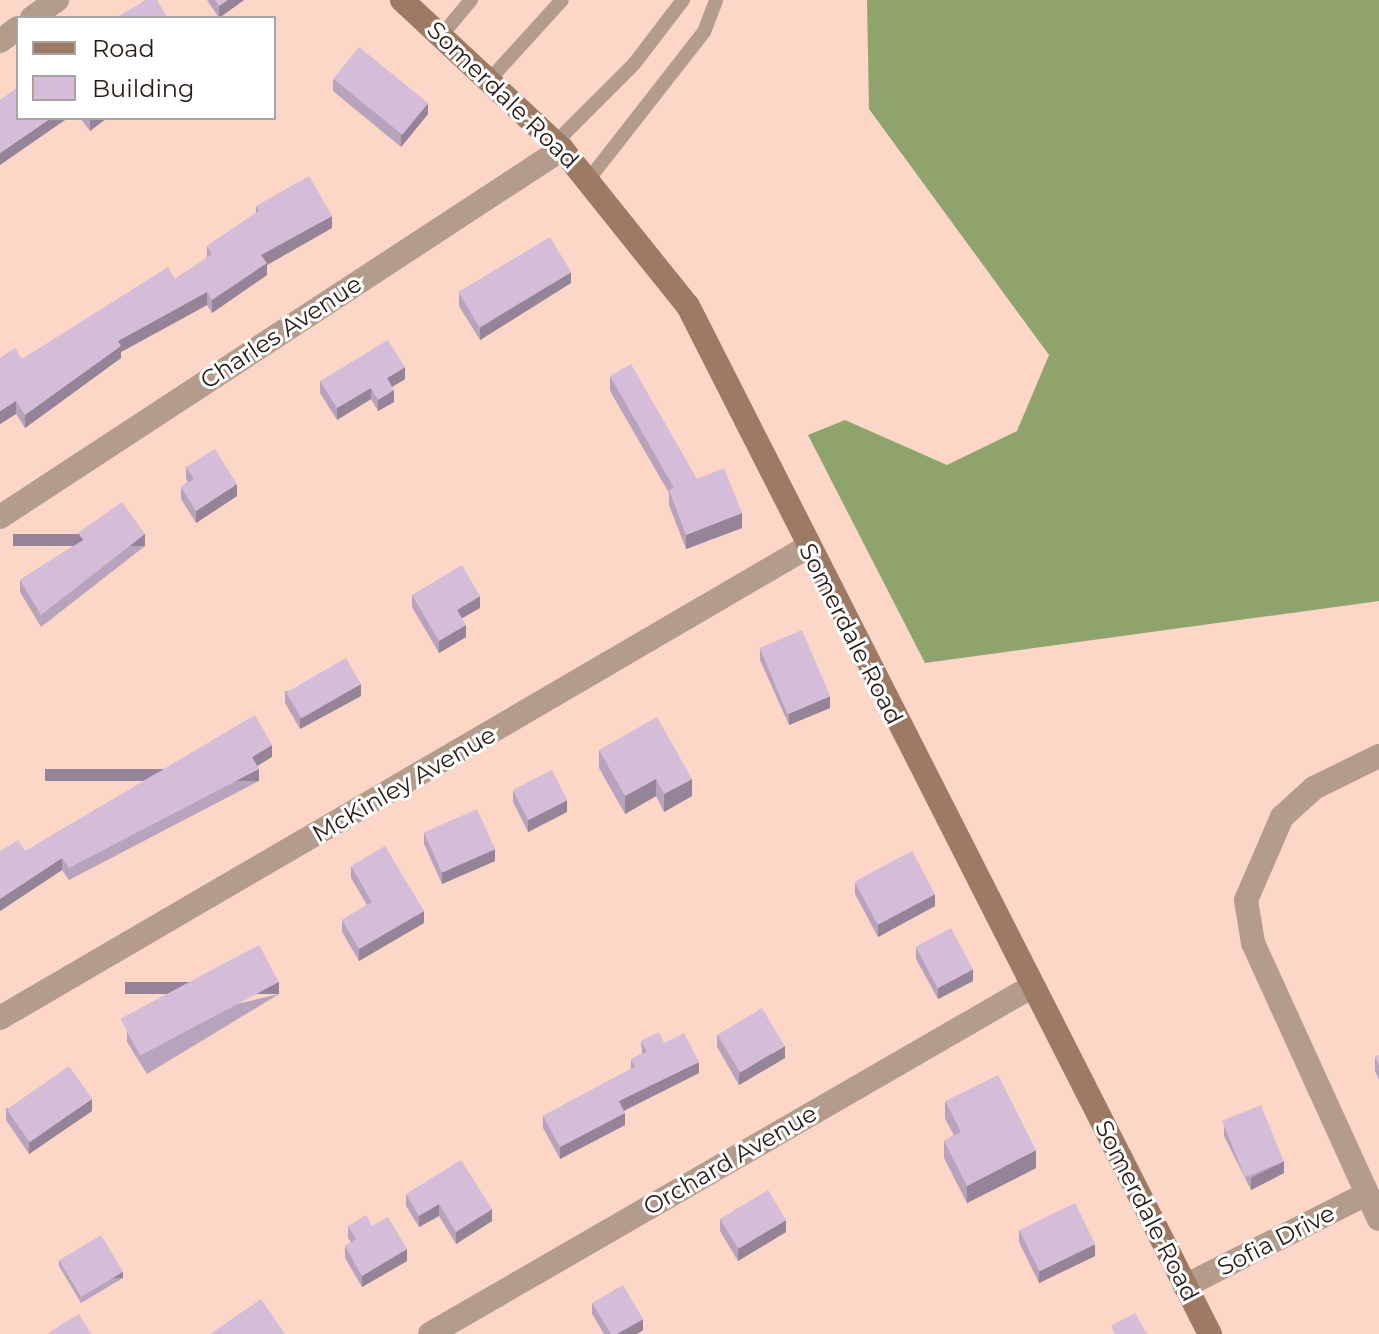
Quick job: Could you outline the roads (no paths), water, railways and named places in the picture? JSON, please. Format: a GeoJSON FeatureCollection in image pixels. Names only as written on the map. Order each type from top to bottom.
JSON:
{"type":"FeatureCollection","features":[{"type":"Feature","properties":{"kind":"main road","name":"Somerdale Road"},"geometry":{"type":"LineString","coordinates":[[402,0],[491,78],[559,145],[688,306],[806,548],[1210,1334]]}},
{"type":"Feature","properties":{"kind":"street"},"geometry":{"type":"LineString","coordinates":[[35,16],[57,0]]}},
{"type":"Feature","properties":{"kind":"street","name":"Charles Avenue"},"geometry":{"type":"LineString","coordinates":[[0,517],[559,145]]}},
{"type":"Feature","properties":{"kind":"street","name":"McKinley Avenue"},"geometry":{"type":"LineString","coordinates":[[0,1018],[806,548]]}},
{"type":"Feature","properties":{"kind":"street"},"geometry":{"type":"LineString","coordinates":[[1379,756],[1314,788],[1282,817],[1259,857],[1246,900],[1253,943],[1379,1219]]}},
{"type":"Feature","properties":{"kind":"street","name":"Orchard Avenue"},"geometry":{"type":"LineString","coordinates":[[430,1334],[1031,987]]}},
{"type":"Feature","properties":{"kind":"street","name":"Sofia Drive"},"geometry":{"type":"LineString","coordinates":[[1185,1286],[1366,1194]]}},
{"type":"Feature","properties":{"kind":"lane"},"geometry":{"type":"LineString","coordinates":[[441,36],[471,0]]}},
{"type":"Feature","properties":{"kind":"lane"},"geometry":{"type":"LineString","coordinates":[[491,78],[562,0]]}},
{"type":"Feature","properties":{"kind":"lane"},"geometry":{"type":"LineString","coordinates":[[559,145],[634,64],[683,0]]}},
{"type":"Feature","properties":{"kind":"lane"},"geometry":{"type":"LineString","coordinates":[[589,179],[704,32],[716,0]]}}]}
